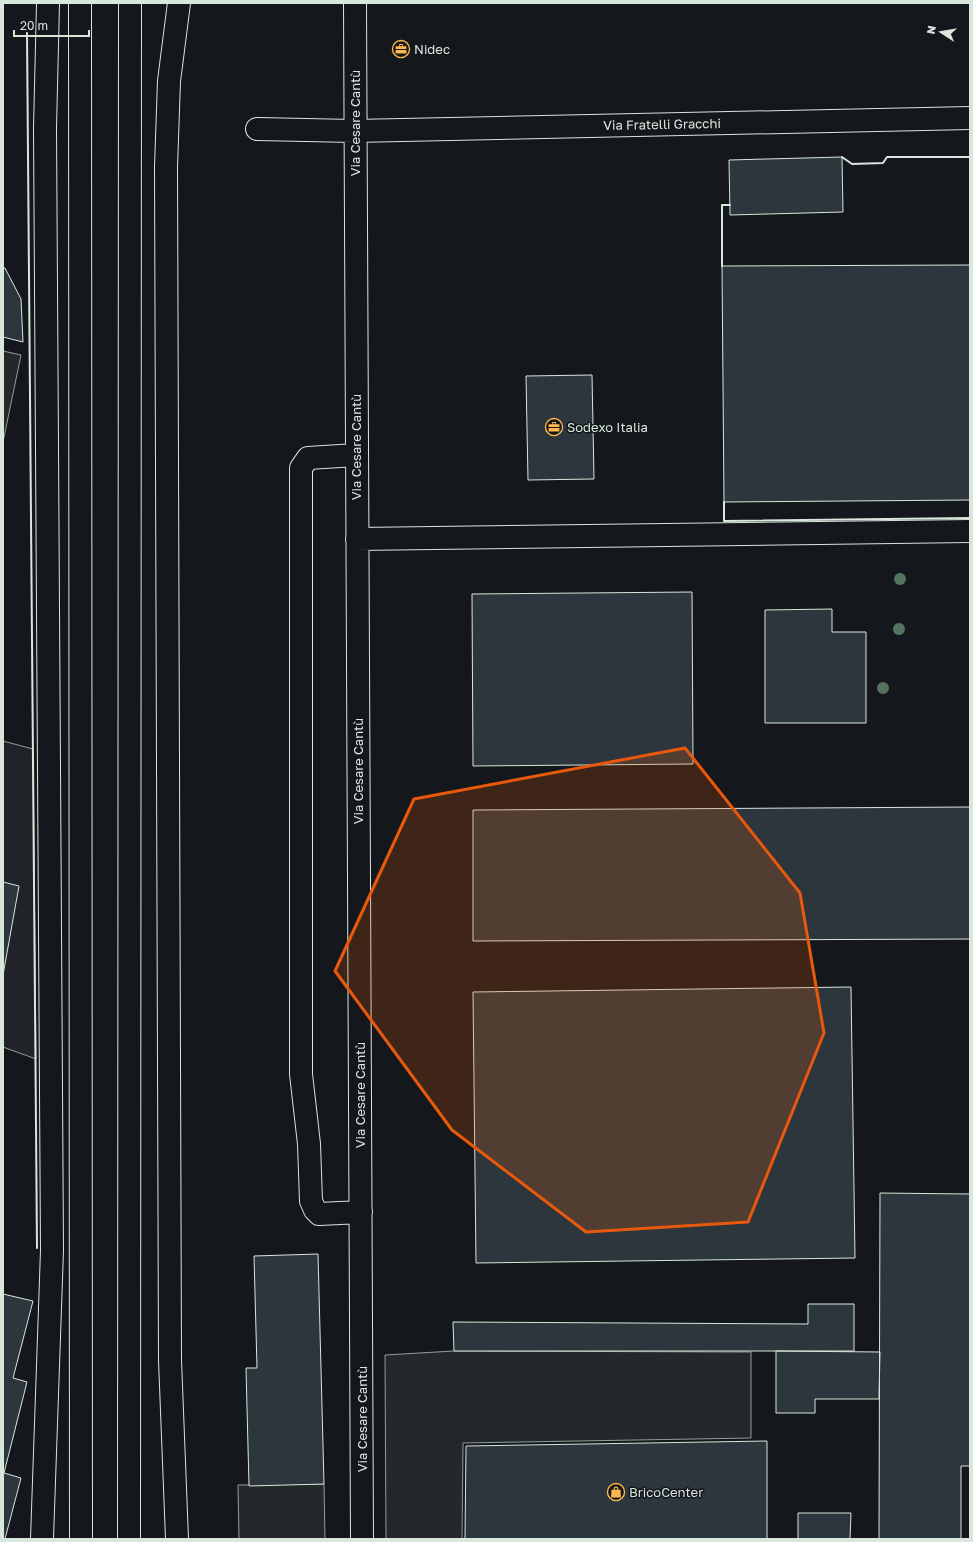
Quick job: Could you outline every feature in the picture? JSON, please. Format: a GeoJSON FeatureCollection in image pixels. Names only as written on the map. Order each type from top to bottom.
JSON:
{"type":"FeatureCollection","features":[{"type":"Feature","properties":{"kind":"main road"},"geometry":{"type":"LineString","coordinates":[[42,1539],[52,1250],[45,128],[48,3]]}},
{"type":"Feature","properties":{"kind":"main road"},"geometry":{"type":"LineString","coordinates":[[80,3],[81,1539]]}},
{"type":"Feature","properties":{"kind":"main road"},"geometry":{"type":"LineString","coordinates":[[129,1539],[130,3]]}},
{"type":"Feature","properties":{"kind":"main road"},"geometry":{"type":"LineString","coordinates":[[177,1539],[170,1360],[166,166],[169,81],[179,3]]}},
{"type":"Feature","properties":{"kind":"main road","name":"Via Cesare Cantù"},"geometry":{"type":"LineString","coordinates":[[355,3],[354,131],[362,1539]]}},
{"type":"Feature","properties":{"kind":"main road","name":"Via Fratelli Gracchi"},"geometry":{"type":"LineString","coordinates":[[257,129],[354,131],[970,118]]}},
{"type":"Feature","properties":{"kind":"main road"},"geometry":{"type":"LineString","coordinates":[[356,455],[308,458],[301,468],[301,1074],[309,1144],[311,1200],[315,1210],[319,1214],[360,1212]]}},
{"type":"Feature","properties":{"kind":"main road"},"geometry":{"type":"LineString","coordinates":[[357,539],[970,531]]}},
{"type":"Feature","properties":{"kind":"highlighted area"},"geometry":{"type":"Polygon","coordinates":[[[685,748],[800,893],[824,1033],[748,1222],[586,1232],[452,1130],[335,971],[414,799],[685,748]]]}},
{"type":"Feature","properties":{"kind":"shaded area"},"geometry":{"type":"Polygon","coordinates":[[[3,351],[21,355],[3,442],[3,351]]]}},
{"type":"Feature","properties":{"kind":"shaded area"},"geometry":{"type":"Polygon","coordinates":[[[3,741],[33,749],[36,1059],[3,1047],[3,741]]]}},
{"type":"Feature","properties":{"kind":"shaded area"},"geometry":{"type":"Polygon","coordinates":[[[454,1351],[751,1352],[751,1438],[463,1443],[462,1539],[386,1539],[385,1355],[454,1351]]]}},
{"type":"Feature","properties":{"kind":"shaded area"},"geometry":{"type":"Polygon","coordinates":[[[324,1484],[325,1539],[239,1539],[238,1485],[324,1484]]]}},
{"type":"Feature","properties":{"kind":"building"},"geometry":{"type":"Polygon","coordinates":[[[842,157],[843,212],[730,215],[729,160],[842,157]]]}},
{"type":"Feature","properties":{"kind":"building"},"geometry":{"type":"Polygon","coordinates":[[[970,265],[970,500],[724,502],[722,266],[970,265]]]}},
{"type":"Feature","properties":{"kind":"building"},"geometry":{"type":"Polygon","coordinates":[[[3,268],[5,268],[21,299],[23,342],[3,337],[3,268]]]}},
{"type":"Feature","properties":{"kind":"building"},"geometry":{"type":"Polygon","coordinates":[[[592,375],[594,479],[528,480],[526,376],[592,375]]]}},
{"type":"Feature","properties":{"kind":"building"},"geometry":{"type":"Polygon","coordinates":[[[692,592],[693,764],[473,766],[472,594],[692,592]]]}},
{"type":"Feature","properties":{"kind":"building"},"geometry":{"type":"Polygon","coordinates":[[[832,609],[832,632],[866,632],[866,723],[765,723],[765,610],[832,609]]]}},
{"type":"Feature","properties":{"kind":"building"},"geometry":{"type":"Polygon","coordinates":[[[970,807],[970,939],[473,941],[473,810],[970,807]]]}},
{"type":"Feature","properties":{"kind":"building"},"geometry":{"type":"Polygon","coordinates":[[[3,882],[19,886],[3,975],[3,882]]]}},
{"type":"Feature","properties":{"kind":"building"},"geometry":{"type":"Polygon","coordinates":[[[851,987],[855,1258],[476,1263],[473,992],[851,987]]]}},
{"type":"Feature","properties":{"kind":"building"},"geometry":{"type":"Polygon","coordinates":[[[880,1193],[970,1194],[970,1466],[961,1466],[961,1539],[879,1539],[880,1193]]]}},
{"type":"Feature","properties":{"kind":"building"},"geometry":{"type":"Polygon","coordinates":[[[318,1254],[324,1484],[249,1486],[246,1368],[257,1368],[254,1256],[318,1254]]]}},
{"type":"Feature","properties":{"kind":"building"},"geometry":{"type":"Polygon","coordinates":[[[3,1294],[33,1301],[13,1378],[27,1382],[4,1473],[21,1478],[5,1539],[3,1539],[3,1294]]]}},
{"type":"Feature","properties":{"kind":"building"},"geometry":{"type":"Polygon","coordinates":[[[808,1304],[854,1304],[854,1351],[454,1351],[453,1322],[808,1324],[808,1304]]]}},
{"type":"Feature","properties":{"kind":"building"},"geometry":{"type":"Polygon","coordinates":[[[776,1351],[880,1352],[879,1399],[815,1399],[815,1413],[776,1413],[776,1351]]]}},
{"type":"Feature","properties":{"kind":"building","name":"BricoCenter"},"geometry":{"type":"Polygon","coordinates":[[[767,1441],[767,1539],[465,1539],[466,1446],[767,1441]]]}},
{"type":"Feature","properties":{"kind":"building"},"geometry":{"type":"Polygon","coordinates":[[[798,1513],[851,1513],[850,1539],[798,1539],[798,1513]]]}},
{"type":"Feature","properties":{"kind":"wall"},"geometry":{"type":"LineString","coordinates":[[27,33],[37,1248]]}},
{"type":"Feature","properties":{"kind":"wall"},"geometry":{"type":"LineString","coordinates":[[842,157],[852,164],[883,163],[887,157],[970,157]]}},
{"type":"Feature","properties":{"kind":"wall"},"geometry":{"type":"LineString","coordinates":[[722,266],[722,205],[730,205]]}},
{"type":"Feature","properties":{"kind":"wall"},"geometry":{"type":"LineString","coordinates":[[724,502],[724,521],[970,518]]}},
{"type":"Feature","properties":{"kind":"place","name":"Nidec"},"geometry":{"type":"Point","coordinates":[401,49]}},
{"type":"Feature","properties":{"kind":"place","name":"Sodexo Italia"},"geometry":{"type":"Point","coordinates":[554,427]}},
{"type":"Feature","properties":{"kind":"place","name":"BricoCenter"},"geometry":{"type":"Point","coordinates":[616,1492]}}]}
